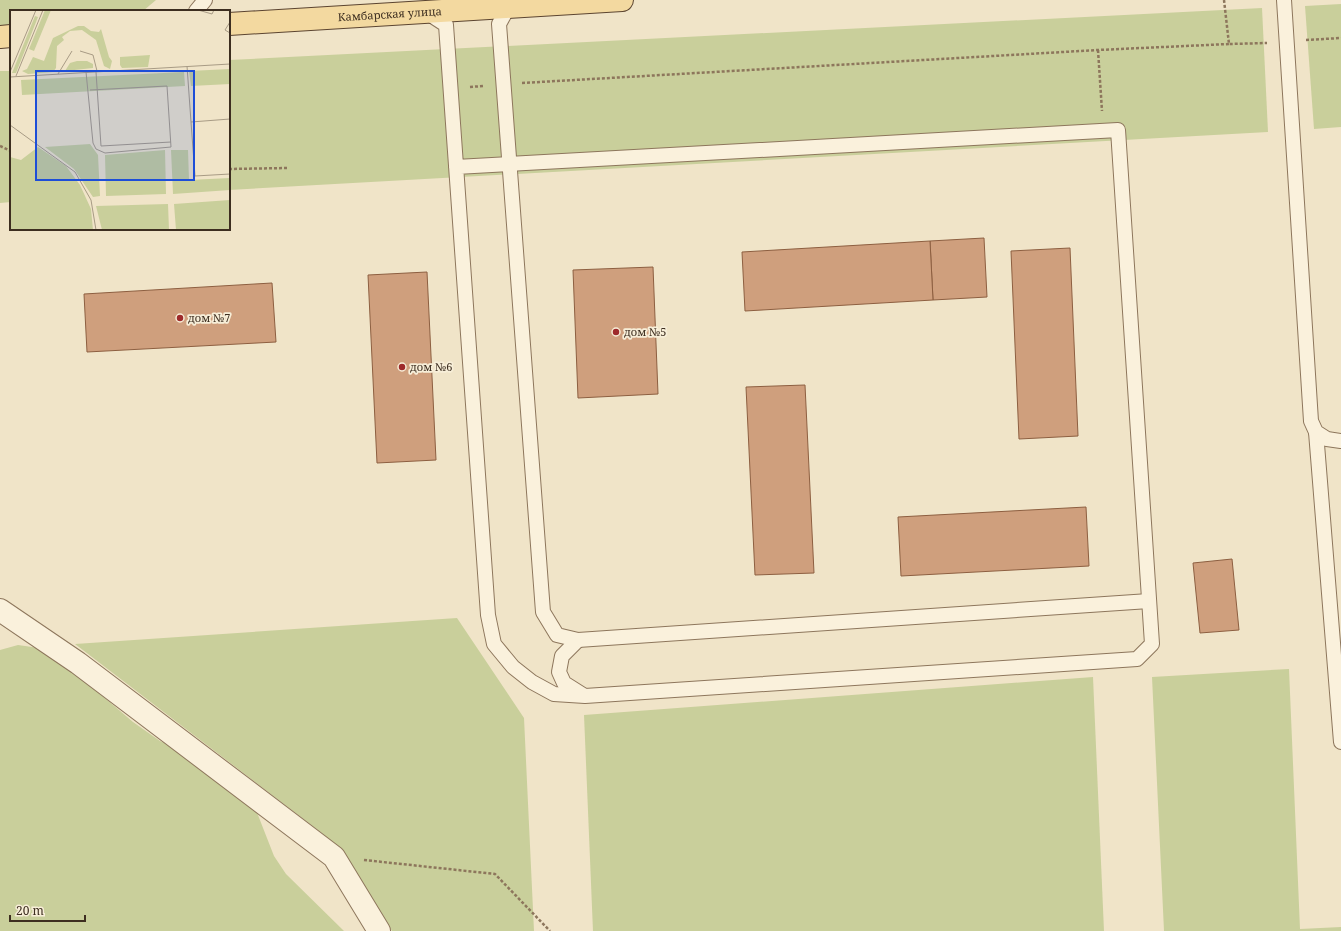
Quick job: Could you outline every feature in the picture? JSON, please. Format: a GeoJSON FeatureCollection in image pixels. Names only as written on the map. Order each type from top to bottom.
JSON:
{"type":"FeatureCollection","features":[{"type":"Feature","properties":{"kind":"main road","name":"Камбарская улица"},"geometry":{"type":"LineString","coordinates":[[230,24],[426,12],[518,4],[622,0]]}},
{"type":"Feature","properties":{"kind":"main road"},"geometry":{"type":"LineString","coordinates":[[0,37],[10,36]]}},
{"type":"Feature","properties":{"kind":"street"},"geometry":{"type":"LineString","coordinates":[[0,610],[78,663],[334,857],[379,931]]}},
{"type":"Feature","properties":{"kind":"lane"},"geometry":{"type":"LineString","coordinates":[[197,10],[204,0]]}},
{"type":"Feature","properties":{"kind":"lane"},"geometry":{"type":"LineString","coordinates":[[1284,0],[1309,405],[1311,421],[1316,432],[1341,742]]}},
{"type":"Feature","properties":{"kind":"lane"},"geometry":{"type":"LineString","coordinates":[[518,4],[499,24],[543,612],[557,636],[578,640],[1149,601]]}},
{"type":"Feature","properties":{"kind":"lane"},"geometry":{"type":"LineString","coordinates":[[426,12],[446,25],[451,88],[456,167],[488,615],[494,644],[513,667],[532,682],[554,694],[585,696],[1137,659],[1152,644],[1118,130],[456,167]]}},
{"type":"Feature","properties":{"kind":"lane"},"geometry":{"type":"LineString","coordinates":[[1316,432],[1327,439],[1341,441]]}},
{"type":"Feature","properties":{"kind":"lane"},"geometry":{"type":"LineString","coordinates":[[578,640],[562,656],[559,672],[564,683],[585,696]]}},
{"type":"Feature","properties":{"kind":"path"},"geometry":{"type":"LineString","coordinates":[[451,88],[1098,50],[1229,44]]}},
{"type":"Feature","properties":{"kind":"path"},"geometry":{"type":"LineString","coordinates":[[1098,50],[1104,131]]}},
{"type":"Feature","properties":{"kind":"path"},"geometry":{"type":"LineString","coordinates":[[0,146],[10,151]]}},
{"type":"Feature","properties":{"kind":"path"},"geometry":{"type":"LineString","coordinates":[[230,169],[287,168]]}},
{"type":"Feature","properties":{"kind":"path"},"geometry":{"type":"LineString","coordinates":[[334,857],[495,874],[550,931]]}},
{"type":"Feature","properties":{"kind":"green space"},"geometry":{"type":"Polygon","coordinates":[[[0,0],[156,0],[144,10],[10,10],[10,25],[0,26],[0,0]]]}},
{"type":"Feature","properties":{"kind":"green space"},"geometry":{"type":"Polygon","coordinates":[[[1341,4],[1341,127],[1314,129],[1305,6],[1341,4]]]}},
{"type":"Feature","properties":{"kind":"green space"},"geometry":{"type":"Polygon","coordinates":[[[1262,8],[1268,132],[230,190],[230,60],[1262,8]]]}},
{"type":"Feature","properties":{"kind":"green space"},"geometry":{"type":"Polygon","coordinates":[[[0,71],[10,71],[10,202],[0,203],[0,71]]]}},
{"type":"Feature","properties":{"kind":"green space"},"geometry":{"type":"Polygon","coordinates":[[[457,618],[524,718],[534,931],[392,931],[323,834],[75,644],[457,618]]]}},
{"type":"Feature","properties":{"kind":"green space"},"geometry":{"type":"Polygon","coordinates":[[[18,645],[39,648],[65,664],[133,722],[160,741],[184,752],[256,810],[274,856],[286,874],[344,931],[0,931],[0,650],[18,645]]]}},
{"type":"Feature","properties":{"kind":"green space"},"geometry":{"type":"Polygon","coordinates":[[[1289,669],[1300,929],[1341,927],[1341,931],[1164,931],[1152,677],[1289,669]]]}},
{"type":"Feature","properties":{"kind":"green space"},"geometry":{"type":"Polygon","coordinates":[[[1093,677],[1104,931],[593,931],[584,715],[1093,677]]]}},
{"type":"Feature","properties":{"kind":"building"},"geometry":{"type":"Polygon","coordinates":[[[984,238],[987,297],[933,300],[930,241],[984,238]]]}},
{"type":"Feature","properties":{"kind":"building"},"geometry":{"type":"Polygon","coordinates":[[[930,241],[933,300],[745,311],[742,252],[930,241]]]}},
{"type":"Feature","properties":{"kind":"building"},"geometry":{"type":"Polygon","coordinates":[[[1070,248],[1078,436],[1019,439],[1011,251],[1070,248]]]}},
{"type":"Feature","properties":{"kind":"building","name":"дом №5"},"geometry":{"type":"Polygon","coordinates":[[[653,267],[658,394],[578,398],[573,270],[653,267]]]}},
{"type":"Feature","properties":{"kind":"building","name":"дом №6"},"geometry":{"type":"Polygon","coordinates":[[[427,272],[436,460],[377,463],[368,275],[427,272]]]}},
{"type":"Feature","properties":{"kind":"building","name":"дом №7"},"geometry":{"type":"Polygon","coordinates":[[[272,283],[276,342],[87,352],[84,294],[272,283]]]}},
{"type":"Feature","properties":{"kind":"building"},"geometry":{"type":"Polygon","coordinates":[[[805,385],[814,573],[755,575],[746,387],[805,385]]]}},
{"type":"Feature","properties":{"kind":"building"},"geometry":{"type":"Polygon","coordinates":[[[1086,507],[1089,566],[901,576],[898,517],[1086,507]]]}},
{"type":"Feature","properties":{"kind":"building"},"geometry":{"type":"Polygon","coordinates":[[[1232,559],[1239,630],[1200,633],[1193,563],[1232,559]]]}},
{"type":"Feature","properties":{"kind":"place","name":"дом №7"},"geometry":{"type":"Point","coordinates":[180,318]}},
{"type":"Feature","properties":{"kind":"place","name":"дом №5"},"geometry":{"type":"Point","coordinates":[616,332]}},
{"type":"Feature","properties":{"kind":"place","name":"дом №6"},"geometry":{"type":"Point","coordinates":[402,367]}}]}
